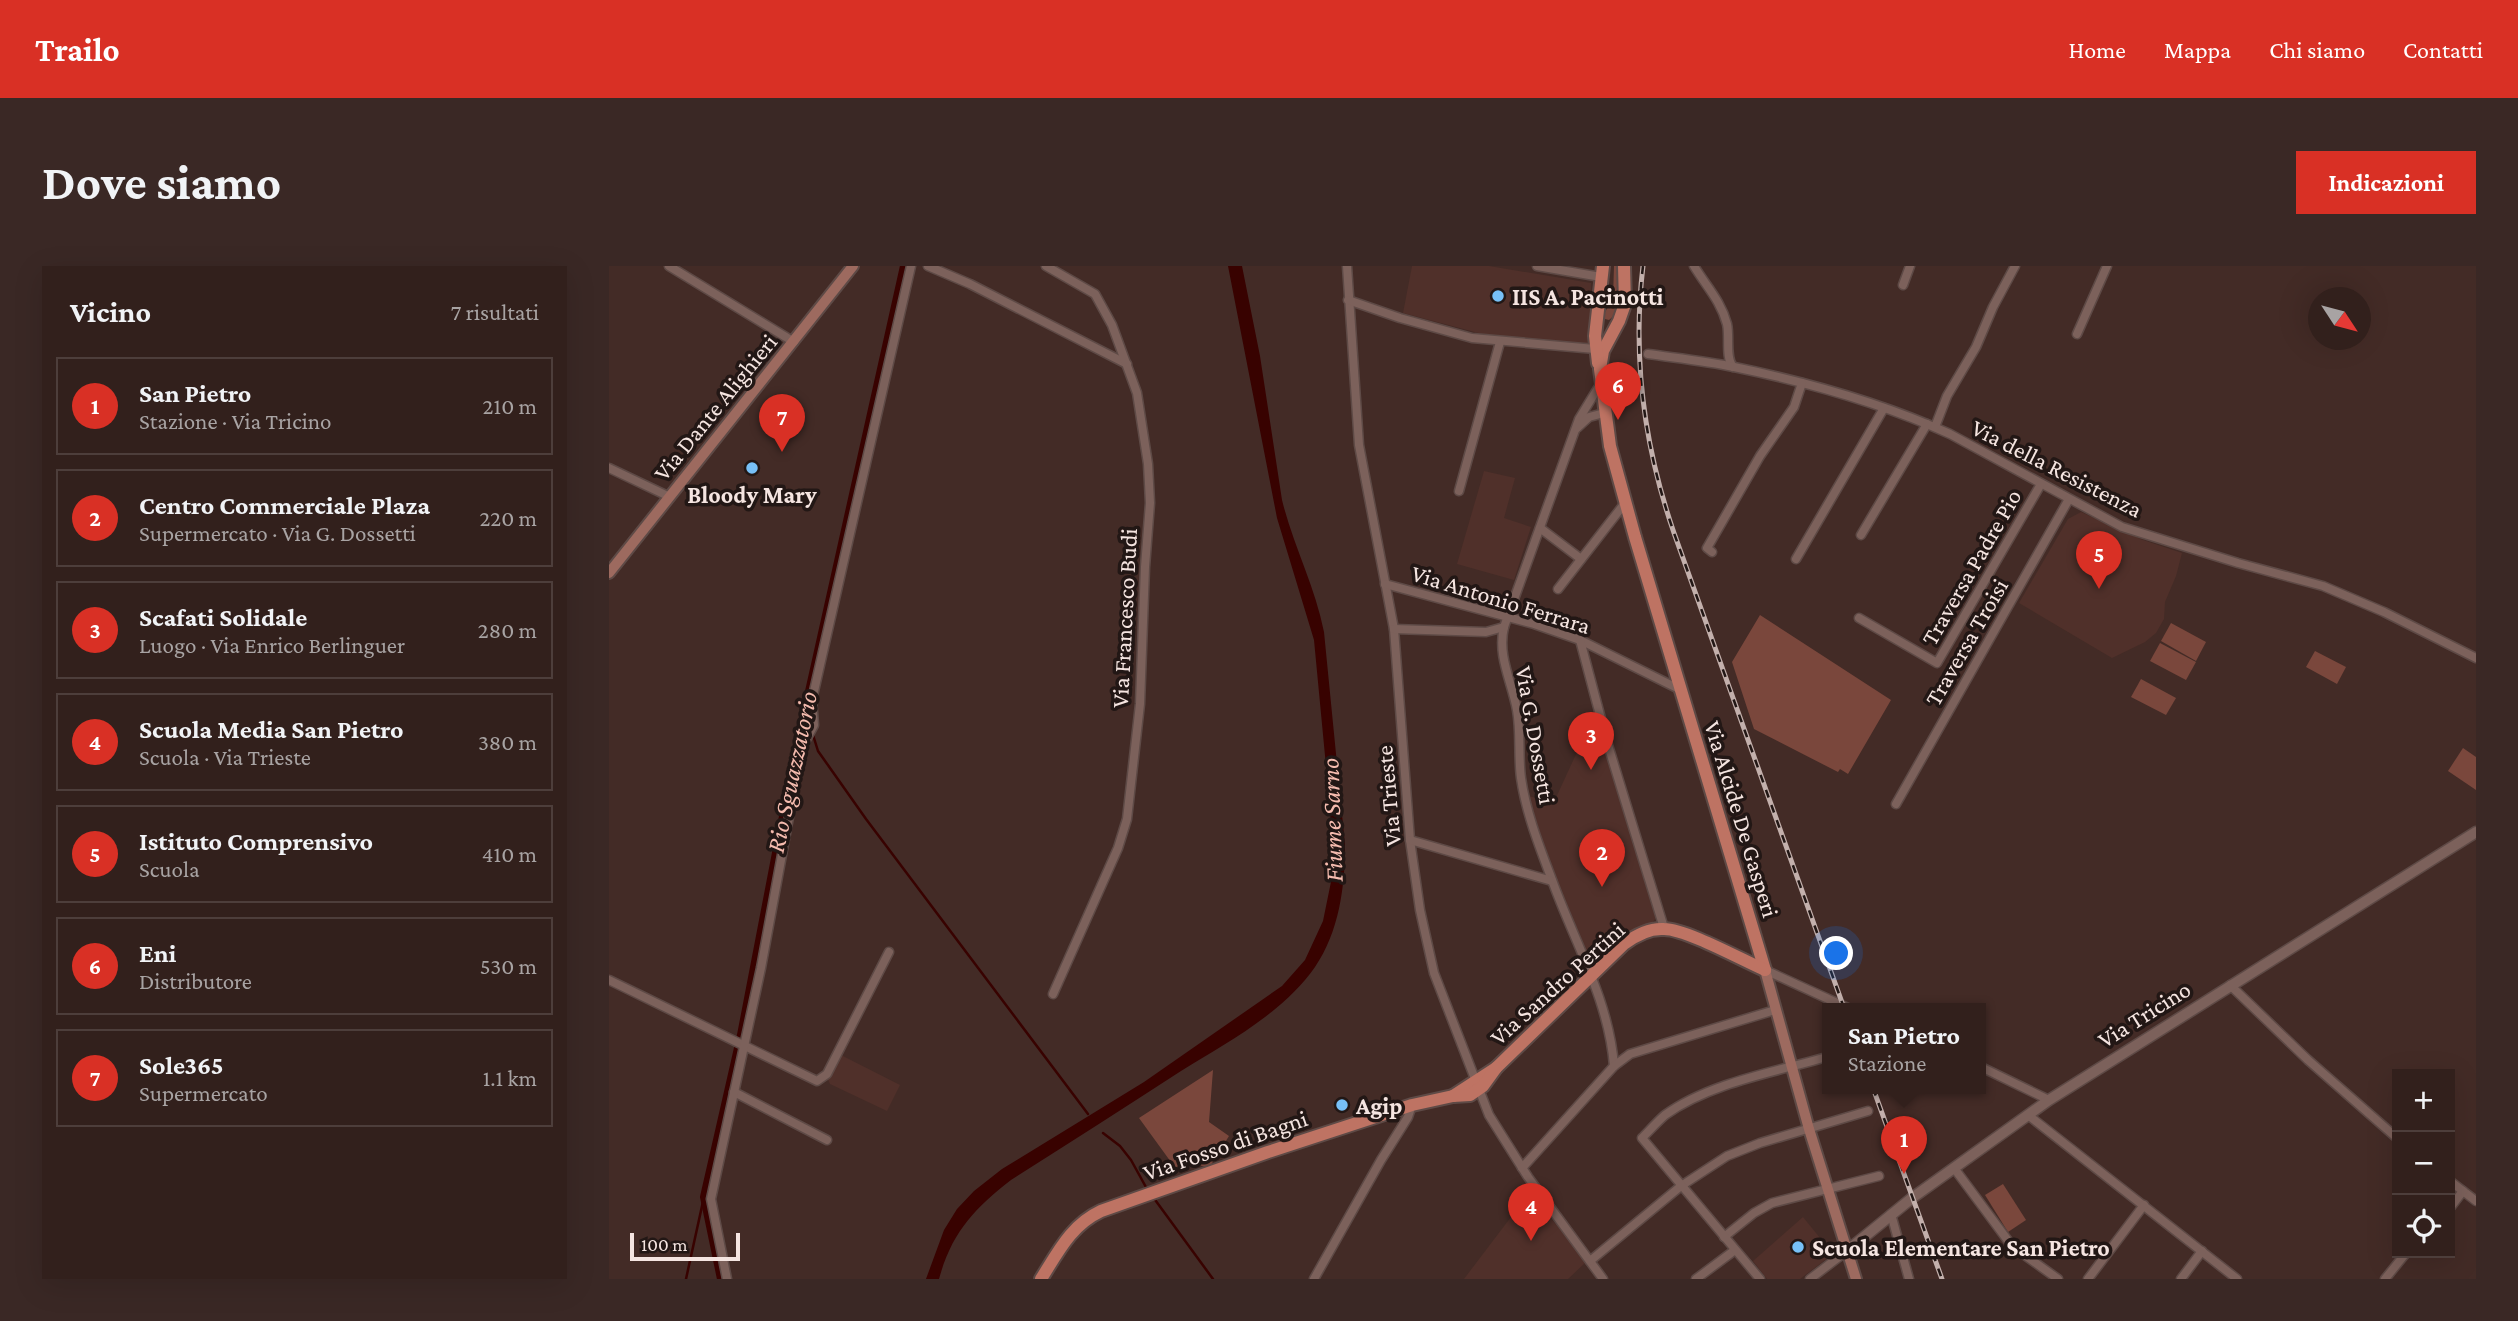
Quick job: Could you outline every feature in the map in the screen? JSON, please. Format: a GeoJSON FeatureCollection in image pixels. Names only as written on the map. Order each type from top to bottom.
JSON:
{"type":"FeatureCollection","features":[{"type":"Feature","properties":{"kind":"main road","name":"Via Dante Alighieri"},"geometry":{"type":"LineString","coordinates":[[609,573],[853,266]]}},
{"type":"Feature","properties":{"kind":"main road","name":"Via Alcide De Gasperi"},"geometry":{"type":"LineString","coordinates":[[1600,369],[1607,341],[1625,304],[1624,266]]}},
{"type":"Feature","properties":{"kind":"main road","name":"Via Alcide De Gasperi"},"geometry":{"type":"LineString","coordinates":[[1602,272],[1595,349],[1615,466],[1765,970],[1809,1129],[1856,1279]]}},
{"type":"Feature","properties":{"kind":"main road"},"geometry":{"type":"LineString","coordinates":[[1598,312],[1601,323],[1606,327],[1619,321]]}},
{"type":"Feature","properties":{"kind":"main road","name":"Via Sandro Pertini"},"geometry":{"type":"LineString","coordinates":[[1476,1087],[1629,940],[1645,932],[1664,929],[1680,931],[1765,970]]}},
{"type":"Feature","properties":{"kind":"main road","name":"Via Fosso di Bagni"},"geometry":{"type":"LineString","coordinates":[[1041,1279],[1078,1224],[1101,1211],[1268,1152],[1476,1087]]}},
{"type":"Feature","properties":{"kind":"street"},"geometry":{"type":"LineString","coordinates":[[670,266],[794,342]]}},
{"type":"Feature","properties":{"kind":"street"},"geometry":{"type":"LineString","coordinates":[[727,1279],[711,1199],[761,968],[802,747],[814,725],[812,700],[911,266]]}},
{"type":"Feature","properties":{"kind":"street"},"geometry":{"type":"LineString","coordinates":[[928,266],[1127,364]]}},
{"type":"Feature","properties":{"kind":"street","name":"Via Francesco Budi"},"geometry":{"type":"LineString","coordinates":[[1046,266],[1095,294],[1112,326],[1137,393],[1150,503],[1140,704],[1127,819],[1118,848],[1053,994]]}},
{"type":"Feature","properties":{"kind":"street","name":"Via Trieste"},"geometry":{"type":"LineString","coordinates":[[1347,266],[1359,445],[1394,629],[1410,840],[1433,973],[1476,1087],[1499,1133],[1603,1279]]}},
{"type":"Feature","properties":{"kind":"street"},"geometry":{"type":"LineString","coordinates":[[1537,266],[1602,272]]}},
{"type":"Feature","properties":{"kind":"street"},"geometry":{"type":"LineString","coordinates":[[1903,285],[1910,266]]}},
{"type":"Feature","properties":{"kind":"street"},"geometry":{"type":"LineString","coordinates":[[1861,535],[1931,426],[1976,347],[2015,266]]}},
{"type":"Feature","properties":{"kind":"street"},"geometry":{"type":"LineString","coordinates":[[2077,334],[2107,266]]}},
{"type":"Feature","properties":{"kind":"street"},"geometry":{"type":"LineString","coordinates":[[1694,267],[1716,298],[1724,316],[1729,335],[1729,360],[1733,367]]}},
{"type":"Feature","properties":{"kind":"street"},"geometry":{"type":"LineString","coordinates":[[1348,300],[1412,322],[1472,338],[1595,349]]}},
{"type":"Feature","properties":{"kind":"street"},"geometry":{"type":"LineString","coordinates":[[1459,491],[1500,342]]}},
{"type":"Feature","properties":{"kind":"street","name":"Via della Resistenza"},"geometry":{"type":"LineString","coordinates":[[1648,354],[1733,367],[1802,383],[1884,408],[1931,426],[2131,530],[2323,586],[2384,612],[2476,658]]}},
{"type":"Feature","properties":{"kind":"street","name":"Via G. Dossetti"},"geometry":{"type":"LineString","coordinates":[[1601,383],[1574,430],[1504,627],[1501,646],[1518,712],[1523,787],[1552,881],[1592,976],[1612,1045],[1613,1066]]}},
{"type":"Feature","properties":{"kind":"street"},"geometry":{"type":"LineString","coordinates":[[1712,552],[1707,548],[1760,456],[1794,407],[1802,383]]}},
{"type":"Feature","properties":{"kind":"street"},"geometry":{"type":"LineString","coordinates":[[1796,559],[1884,408]]}},
{"type":"Feature","properties":{"kind":"street"},"geometry":{"type":"LineString","coordinates":[[1574,430],[1589,417],[1604,413]]}},
{"type":"Feature","properties":{"kind":"street"},"geometry":{"type":"LineString","coordinates":[[609,468],[670,497]]}},
{"type":"Feature","properties":{"kind":"street","name":"Traversa Padre Pio"},"geometry":{"type":"LineString","coordinates":[[1859,618],[1937,663],[2041,484]]}},
{"type":"Feature","properties":{"kind":"street","name":"Traversa Troisi"},"geometry":{"type":"LineString","coordinates":[[1896,804],[2069,499]]}},
{"type":"Feature","properties":{"kind":"street"},"geometry":{"type":"LineString","coordinates":[[1558,589],[1625,503]]}},
{"type":"Feature","properties":{"kind":"street"},"geometry":{"type":"LineString","coordinates":[[1539,528],[1581,559]]}},
{"type":"Feature","properties":{"kind":"street","name":"Via Antonio Ferrara"},"geometry":{"type":"LineString","coordinates":[[1385,584],[1580,640],[1681,690]]}},
{"type":"Feature","properties":{"kind":"street"},"geometry":{"type":"LineString","coordinates":[[1394,629],[1486,632],[1504,627]]}},
{"type":"Feature","properties":{"kind":"street"},"geometry":{"type":"LineString","coordinates":[[1486,632],[1501,646]]}},
{"type":"Feature","properties":{"kind":"street"},"geometry":{"type":"LineString","coordinates":[[1580,640],[1664,929]]}},
{"type":"Feature","properties":{"kind":"street","name":"Via Tricino"},"geometry":{"type":"LineString","coordinates":[[1848,1250],[1891,1214],[2049,1100],[2476,831]]}},
{"type":"Feature","properties":{"kind":"street"},"geometry":{"type":"LineString","coordinates":[[1410,840],[1552,881]]}},
{"type":"Feature","properties":{"kind":"street"},"geometry":{"type":"LineString","coordinates":[[609,980],[817,1081],[823,1078],[889,952]]}},
{"type":"Feature","properties":{"kind":"street"},"geometry":{"type":"LineString","coordinates":[[1765,970],[1838,1003]]}},
{"type":"Feature","properties":{"kind":"street"},"geometry":{"type":"LineString","coordinates":[[2230,985],[2308,1060],[2392,1134]]}},
{"type":"Feature","properties":{"kind":"street"},"geometry":{"type":"LineString","coordinates":[[1523,1168],[1613,1066],[1630,1054],[1775,1010]]}},
{"type":"Feature","properties":{"kind":"street"},"geometry":{"type":"LineString","coordinates":[[1612,1045],[1630,1054]]}},
{"type":"Feature","properties":{"kind":"street"},"geometry":{"type":"LineString","coordinates":[[1760,1279],[1642,1138],[1665,1115],[1686,1103],[1738,1082],[1822,1058]]}},
{"type":"Feature","properties":{"kind":"street"},"geometry":{"type":"LineString","coordinates":[[1986,1068],[2049,1100]]}},
{"type":"Feature","properties":{"kind":"street"},"geometry":{"type":"LineString","coordinates":[[734,1092],[827,1140]]}},
{"type":"Feature","properties":{"kind":"street"},"geometry":{"type":"LineString","coordinates":[[1314,1279],[1408,1117],[1412,1105]]}},
{"type":"Feature","properties":{"kind":"street"},"geometry":{"type":"LineString","coordinates":[[1590,1261],[1681,1186],[1727,1156],[1868,1111]]}},
{"type":"Feature","properties":{"kind":"street"},"geometry":{"type":"LineString","coordinates":[[2028,1115],[2237,1279]]}},
{"type":"Feature","properties":{"kind":"street"},"geometry":{"type":"LineString","coordinates":[[1954,1168],[2012,1246],[2059,1279]]}},
{"type":"Feature","properties":{"kind":"street"},"geometry":{"type":"LineString","coordinates":[[1724,1237],[1754,1213],[1772,1203],[1879,1176]]}},
{"type":"Feature","properties":{"kind":"street"},"geometry":{"type":"LineString","coordinates":[[2455,1185],[2476,1201]]}},
{"type":"Feature","properties":{"kind":"street"},"geometry":{"type":"LineString","coordinates":[[2455,1201],[2463,1191]]}},
{"type":"Feature","properties":{"kind":"street"},"geometry":{"type":"LineString","coordinates":[[2088,1279],[2144,1205]]}},
{"type":"Feature","properties":{"kind":"street"},"geometry":{"type":"LineString","coordinates":[[1891,1214],[1909,1279]]}},
{"type":"Feature","properties":{"kind":"street"},"geometry":{"type":"LineString","coordinates":[[1696,1279],[1735,1250]]}},
{"type":"Feature","properties":{"kind":"street"},"geometry":{"type":"LineString","coordinates":[[1810,1279],[1848,1250]]}},
{"type":"Feature","properties":{"kind":"street"},"geometry":{"type":"LineString","coordinates":[[2181,1279],[2202,1251]]}},
{"type":"Feature","properties":{"kind":"street"},"geometry":{"type":"LineString","coordinates":[[2385,1279],[2402,1258]]}},
{"type":"Feature","properties":{"kind":"shaded area","name":"IIS A. Pacinotti"},"geometry":{"type":"Polygon","coordinates":[[[1412,266],[1489,266],[1591,283],[1590,340],[1588,344],[1486,335],[1403,313],[1412,266]]]}},
{"type":"Feature","properties":{"kind":"shaded area"},"geometry":{"type":"Polygon","coordinates":[[[1614,266],[1617,266],[1619,303],[1609,320],[1605,319],[1604,314],[1613,298],[1614,266]]]}},
{"type":"Feature","properties":{"kind":"shaded area"},"geometry":{"type":"Polygon","coordinates":[[[1484,471],[1515,478],[1504,518],[1531,527],[1514,580],[1457,564],[1484,471]]]}},
{"type":"Feature","properties":{"kind":"shaded area"},"geometry":{"type":"Polygon","coordinates":[[[2081,512],[2143,540],[2182,553],[2165,602],[2164,619],[2156,633],[2145,642],[2112,658],[2019,603],[2068,519],[2081,512]]]}},
{"type":"Feature","properties":{"kind":"shaded area"},"geometry":{"type":"Polygon","coordinates":[[[1760,615],[1891,700],[1848,774],[1840,769],[1838,772],[1754,729],[1732,662],[1760,615]]]}},
{"type":"Feature","properties":{"kind":"shaded area"},"geometry":{"type":"Polygon","coordinates":[[[2171,623],[2206,642],[2196,661],[2161,641],[2171,623]]]}},
{"type":"Feature","properties":{"kind":"shaded area"},"geometry":{"type":"Polygon","coordinates":[[[2160,643],[2196,662],[2186,680],[2150,661],[2160,643]]]}},
{"type":"Feature","properties":{"kind":"shaded area"},"geometry":{"type":"Polygon","coordinates":[[[2315,651],[2346,667],[2337,684],[2306,667],[2315,651]]]}},
{"type":"Feature","properties":{"kind":"shaded area"},"geometry":{"type":"Polygon","coordinates":[[[2141,679],[2176,698],[2166,715],[2131,697],[2141,679]]]}},
{"type":"Feature","properties":{"kind":"shaded area"},"geometry":{"type":"Polygon","coordinates":[[[1595,713],[1656,918],[1597,964],[1593,964],[1548,858],[1528,796],[1554,802],[1595,713]]]}},
{"type":"Feature","properties":{"kind":"shaded area"},"geometry":{"type":"Polygon","coordinates":[[[2463,748],[2476,757],[2476,790],[2448,771],[2463,748]]]}},
{"type":"Feature","properties":{"kind":"shaded area"},"geometry":{"type":"Polygon","coordinates":[[[839,1054],[900,1085],[887,1111],[830,1084],[827,1077],[839,1054]]]}},
{"type":"Feature","properties":{"kind":"shaded area"},"geometry":{"type":"Polygon","coordinates":[[[1213,1070],[1209,1122],[1229,1136],[1209,1168],[1192,1163],[1176,1169],[1139,1118],[1213,1070]]]}},
{"type":"Feature","properties":{"kind":"shaded area"},"geometry":{"type":"Polygon","coordinates":[[[2003,1184],[2026,1220],[2008,1232],[1985,1195],[2003,1184]]]}},
{"type":"Feature","properties":{"kind":"shaded area"},"geometry":{"type":"Polygon","coordinates":[[[1530,1192],[1586,1262],[1568,1279],[1464,1279],[1530,1192]]]}},
{"type":"Feature","properties":{"kind":"shaded area","name":"Scuola Elementare San Pietro"},"geometry":{"type":"Polygon","coordinates":[[[1803,1217],[1833,1254],[1800,1279],[1767,1279],[1753,1261],[1803,1217]]]}},
{"type":"Feature","properties":{"kind":"water","name":"Fiume Sarno"},"geometry":{"type":"Polygon","coordinates":[[[1228,266],[1242,266],[1260,356],[1282,500],[1324,632],[1345,845],[1342,893],[1335,924],[1315,967],[1287,999],[1236,1037],[1011,1180],[966,1223],[944,1262],[939,1279],[926,1279],[944,1230],[957,1209],[974,1191],[1002,1169],[1144,1082],[1282,986],[1305,960],[1323,921],[1333,872],[1330,808],[1314,640],[1277,518],[1228,266]]]}},
{"type":"Feature","properties":{"kind":"waterway","name":"Rio Sguazzatorio"},"geometry":{"type":"LineString","coordinates":[[721,1279],[704,1197],[741,1035],[795,754],[904,266]]}},
{"type":"Feature","properties":{"kind":"waterway"},"geometry":{"type":"LineString","coordinates":[[805,710],[810,725]]}},
{"type":"Feature","properties":{"kind":"waterway"},"geometry":{"type":"LineString","coordinates":[[813,735],[818,751],[866,819],[1088,1114]]}},
{"type":"Feature","properties":{"kind":"waterway"},"geometry":{"type":"LineString","coordinates":[[1103,1133],[1120,1146],[1147,1189]]}},
{"type":"Feature","properties":{"kind":"waterway"},"geometry":{"type":"LineString","coordinates":[[686,1279],[704,1197]]}},
{"type":"Feature","properties":{"kind":"waterway"},"geometry":{"type":"LineString","coordinates":[[1153,1197],[1213,1279]]}},
{"type":"Feature","properties":{"kind":"railway"},"geometry":{"type":"LineString","coordinates":[[1643,266],[1640,368],[1655,468],[1674,533],[1842,1003]]}},
{"type":"Feature","properties":{"kind":"railway"},"geometry":{"type":"LineString","coordinates":[[1875,1094],[1942,1279]]}},
{"type":"Feature","properties":{"kind":"place","name":"IIS A. Pacinotti"},"geometry":{"type":"Point","coordinates":[1498,296]}},
{"type":"Feature","properties":{"kind":"place","name":"Eni"},"geometry":{"type":"Point","coordinates":[1618,420]}},
{"type":"Feature","properties":{"kind":"place","name":"Sole365"},"geometry":{"type":"Point","coordinates":[782,452]}},
{"type":"Feature","properties":{"kind":"place","name":"Bloody Mary"},"geometry":{"type":"Point","coordinates":[752,468]}},
{"type":"Feature","properties":{"kind":"place","name":"Istituto Comprensivo"},"geometry":{"type":"Point","coordinates":[2099,589]}},
{"type":"Feature","properties":{"kind":"place","name":"Scafati Solidale"},"geometry":{"type":"Point","coordinates":[1591,770]}},
{"type":"Feature","properties":{"kind":"place","name":"Centro Commerciale Plaza"},"geometry":{"type":"Point","coordinates":[1602,887]}},
{"type":"Feature","properties":{"kind":"place","name":"Agip"},"geometry":{"type":"Point","coordinates":[1342,1105]}},
{"type":"Feature","properties":{"kind":"place","name":"San Pietro"},"geometry":{"type":"Point","coordinates":[1904,1174]}},
{"type":"Feature","properties":{"kind":"place","name":"Scuola Media San Pietro"},"geometry":{"type":"Point","coordinates":[1531,1241]}},
{"type":"Feature","properties":{"kind":"place","name":"Scuola Elementare San Pietro"},"geometry":{"type":"Point","coordinates":[1798,1247]}}]}
